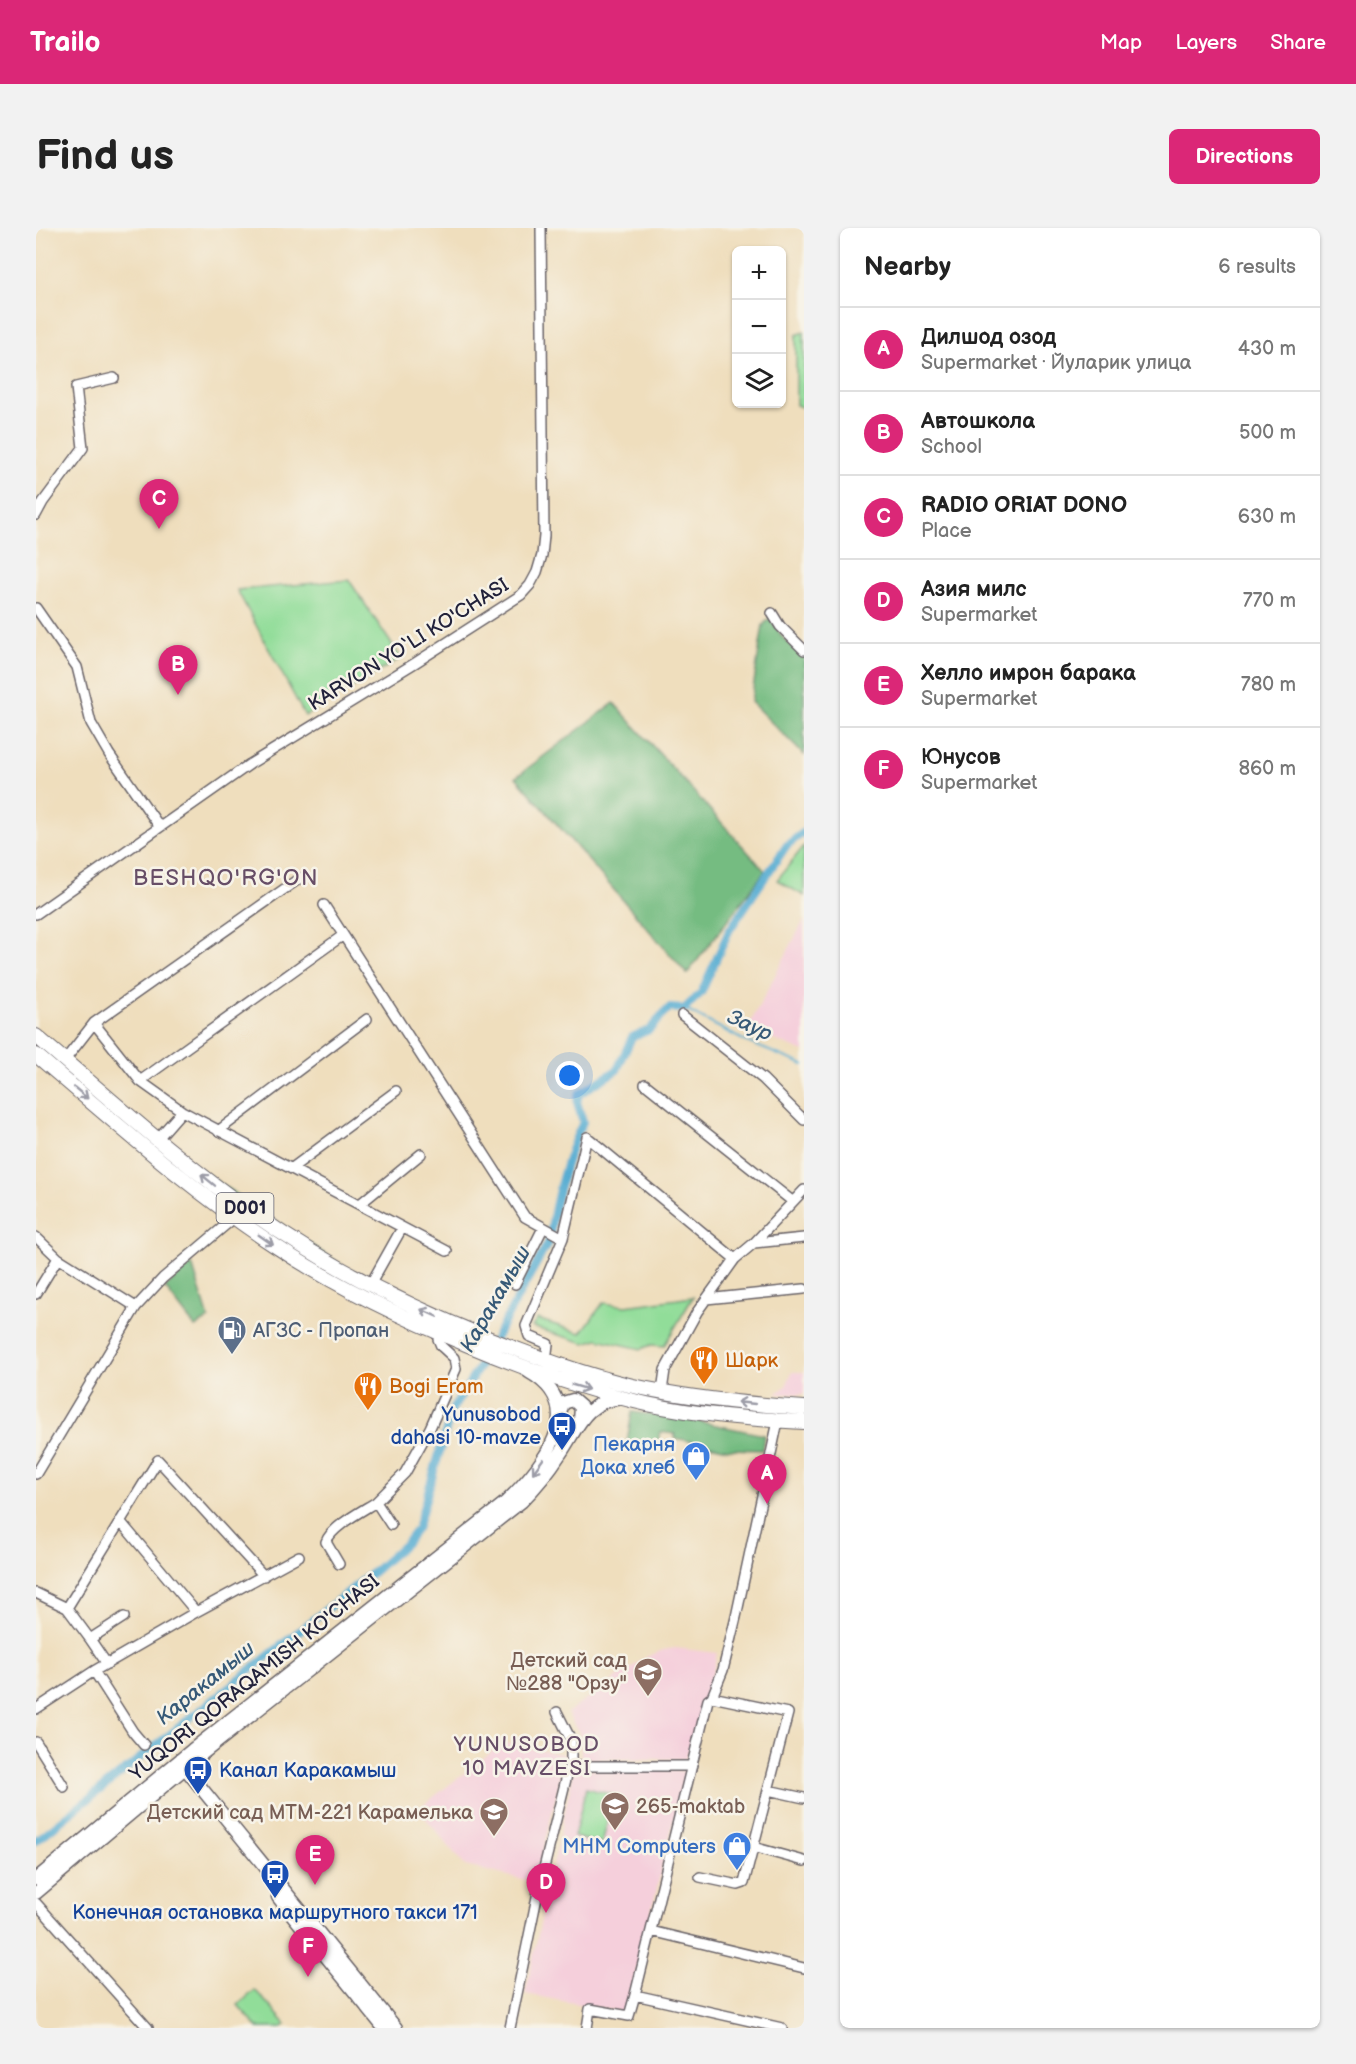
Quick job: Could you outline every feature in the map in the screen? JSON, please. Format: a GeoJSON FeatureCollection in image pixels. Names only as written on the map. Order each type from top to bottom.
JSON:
{"type":"FeatureCollection","features":[{"type":"Feature","properties":{"kind":"highway","name":"D001"},"geometry":{"type":"LineString","coordinates":[[36,1035],[139,1123],[255,1215],[370,1285],[480,1342],[505,1361],[571,1384],[623,1398],[712,1414],[804,1422]]}},
{"type":"Feature","properties":{"kind":"highway","name":"D001"},"geometry":{"type":"LineString","coordinates":[[36,1055],[234,1218],[276,1247],[333,1281],[390,1311],[440,1333],[510,1347],[546,1361],[603,1378],[662,1391],[714,1399],[804,1408]]}},
{"type":"Feature","properties":{"kind":"highway"},"geometry":{"type":"LineString","coordinates":[[130,1134],[139,1123]]}},
{"type":"Feature","properties":{"kind":"highway"},"geometry":{"type":"LineString","coordinates":[[712,1414],[714,1399]]}},
{"type":"Feature","properties":{"kind":"main road"},"geometry":{"type":"LineString","coordinates":[[520,1367],[548,1387],[560,1413]]}},
{"type":"Feature","properties":{"kind":"main road","name":"YUQORI QORAQAMISH KO'CHASI"},"geometry":{"type":"LineString","coordinates":[[36,1879],[522,1501],[550,1468],[580,1421],[596,1405],[623,1398]]}},
{"type":"Feature","properties":{"kind":"main road"},"geometry":{"type":"LineString","coordinates":[[560,1413],[563,1403],[573,1400],[581,1407],[580,1421]]}},
{"type":"Feature","properties":{"kind":"main road","name":"YUQORI QORAQAMISH KO'CHASI"},"geometry":{"type":"LineString","coordinates":[[36,1893],[180,1768],[505,1503],[527,1481],[549,1449],[558,1431],[560,1413]]}},
{"type":"Feature","properties":{"kind":"main road"},"geometry":{"type":"LineString","coordinates":[[180,1768],[384,2028]]}},
{"type":"Feature","properties":{"kind":"main road"},"geometry":{"type":"LineString","coordinates":[[180,1768],[396,2028]]}},
{"type":"Feature","properties":{"kind":"street","name":"KARVON YO‘LI KO'CHASI"},"geometry":{"type":"LineString","coordinates":[[36,914],[250,764],[513,600],[531,585],[540,564],[544,536],[541,228]]}},
{"type":"Feature","properties":{"kind":"street"},"geometry":{"type":"LineString","coordinates":[[36,515],[42,502],[83,448],[76,387],[114,378]]}},
{"type":"Feature","properties":{"kind":"street"},"geometry":{"type":"LineString","coordinates":[[36,608],[76,667],[91,723],[109,754],[159,826]]}},
{"type":"Feature","properties":{"kind":"street"},"geometry":{"type":"LineString","coordinates":[[772,613],[780,626],[804,650]]}},
{"type":"Feature","properties":{"kind":"street"},"geometry":{"type":"LineString","coordinates":[[65,1060],[94,1023],[300,878]]}},
{"type":"Feature","properties":{"kind":"street"},"geometry":{"type":"LineString","coordinates":[[324,905],[525,1217],[563,1238]]}},
{"type":"Feature","properties":{"kind":"street"},"geometry":{"type":"LineString","coordinates":[[140,1081],[342,936]]}},
{"type":"Feature","properties":{"kind":"street"},"geometry":{"type":"LineString","coordinates":[[682,1015],[763,1079],[804,1120]]}},
{"type":"Feature","properties":{"kind":"street"},"geometry":{"type":"LineString","coordinates":[[218,1131],[367,1019]]}},
{"type":"Feature","properties":{"kind":"street"},"geometry":{"type":"LineString","coordinates":[[94,1023],[140,1081],[182,1111],[447,1251]]}},
{"type":"Feature","properties":{"kind":"street"},"geometry":{"type":"LineString","coordinates":[[645,1084],[792,1201]]}},
{"type":"Feature","properties":{"kind":"street"},"geometry":{"type":"LineString","coordinates":[[292,1168],[396,1091]]}},
{"type":"Feature","properties":{"kind":"street"},"geometry":{"type":"LineString","coordinates":[[160,1135],[182,1111]]}},
{"type":"Feature","properties":{"kind":"street"},"geometry":{"type":"LineString","coordinates":[[546,1361],[548,1344],[529,1336],[526,1326],[563,1238],[587,1137],[735,1259]]}},
{"type":"Feature","properties":{"kind":"street"},"geometry":{"type":"LineString","coordinates":[[360,1204],[421,1154]]}},
{"type":"Feature","properties":{"kind":"street"},"geometry":{"type":"LineString","coordinates":[[662,1391],[665,1370],[706,1299],[735,1259],[754,1243],[804,1190]]}},
{"type":"Feature","properties":{"kind":"street"},"geometry":{"type":"LineString","coordinates":[[36,1474],[136,1307],[163,1278],[234,1218]]}},
{"type":"Feature","properties":{"kind":"street"},"geometry":{"type":"LineString","coordinates":[[370,1285],[402,1228]]}},
{"type":"Feature","properties":{"kind":"street"},"geometry":{"type":"LineString","coordinates":[[514,1284],[543,1228]]}},
{"type":"Feature","properties":{"kind":"street"},"geometry":{"type":"LineString","coordinates":[[36,1237],[58,1258],[136,1307]]}},
{"type":"Feature","properties":{"kind":"street"},"geometry":{"type":"LineString","coordinates":[[754,1243],[804,1238]]}},
{"type":"Feature","properties":{"kind":"street"},"geometry":{"type":"LineString","coordinates":[[36,1294],[58,1258]]}},
{"type":"Feature","properties":{"kind":"street"},"geometry":{"type":"LineString","coordinates":[[706,1299],[804,1289]]}},
{"type":"Feature","properties":{"kind":"street"},"geometry":{"type":"LineString","coordinates":[[339,1564],[326,1542],[327,1538],[339,1526],[376,1502],[405,1473],[430,1428],[456,1369],[454,1358],[441,1346],[438,1339],[440,1333]]}},
{"type":"Feature","properties":{"kind":"street"},"geometry":{"type":"LineString","coordinates":[[587,2028],[590,2009],[629,2016],[690,1766],[708,1700],[712,1697],[723,1670],[778,1421]]}},
{"type":"Feature","properties":{"kind":"street"},"geometry":{"type":"LineString","coordinates":[[67,1608],[158,1460],[264,1576]]}},
{"type":"Feature","properties":{"kind":"street"},"geometry":{"type":"LineString","coordinates":[[376,1502],[391,1525]]}},
{"type":"Feature","properties":{"kind":"street"},"geometry":{"type":"LineString","coordinates":[[120,1521],[196,1612]]}},
{"type":"Feature","properties":{"kind":"street"},"geometry":{"type":"LineString","coordinates":[[36,1709],[94,1671],[299,1556]]}},
{"type":"Feature","properties":{"kind":"street"},"geometry":{"type":"LineString","coordinates":[[36,1593],[67,1608],[107,1664]]}},
{"type":"Feature","properties":{"kind":"street"},"geometry":{"type":"LineString","coordinates":[[90,1639],[124,1617]]}},
{"type":"Feature","properties":{"kind":"street"},"geometry":{"type":"LineString","coordinates":[[94,1671],[128,1725],[144,1745]]}},
{"type":"Feature","properties":{"kind":"street"},"geometry":{"type":"LineString","coordinates":[[700,1877],[738,1885],[744,1883],[788,1713],[712,1697]]}},
{"type":"Feature","properties":{"kind":"street"},"geometry":{"type":"LineString","coordinates":[[510,2028],[538,1892],[572,1753],[571,1740],[557,1712]]}},
{"type":"Feature","properties":{"kind":"street"},"geometry":{"type":"LineString","coordinates":[[36,1742],[64,1787]]}},
{"type":"Feature","properties":{"kind":"street"},"geometry":{"type":"LineString","coordinates":[[570,1766],[690,1766]]}},
{"type":"Feature","properties":{"kind":"street"},"geometry":{"type":"LineString","coordinates":[[768,1790],[804,1798]]}},
{"type":"Feature","properties":{"kind":"street"},"geometry":{"type":"LineString","coordinates":[[753,1847],[804,1861]]}},
{"type":"Feature","properties":{"kind":"street"},"geometry":{"type":"LineString","coordinates":[[36,1903],[148,2028]]}},
{"type":"Feature","properties":{"kind":"street"},"geometry":{"type":"LineString","coordinates":[[651,1932],[804,1968]]}},
{"type":"Feature","properties":{"kind":"street"},"geometry":{"type":"LineString","coordinates":[[635,1995],[782,2028]]}},
{"type":"Feature","properties":{"kind":"shaded area"},"geometry":{"type":"Polygon","coordinates":[[[804,920],[804,1052],[747,1029],[804,920]]]}},
{"type":"Feature","properties":{"kind":"shaded area"},"geometry":{"type":"Polygon","coordinates":[[[792,1372],[804,1372],[804,1394],[776,1394],[786,1386],[792,1372]]]}},
{"type":"Feature","properties":{"kind":"shaded area","name":"Детский сад №288 \"Орзу\""},"geometry":{"type":"Polygon","coordinates":[[[675,1648],[717,1653],[709,1691],[686,1759],[581,1759],[581,1736],[567,1713],[648,1656],[675,1648]]]}},
{"type":"Feature","properties":{"kind":"shaded area","name":"Детский сад МТМ-221 Карамелька"},"geometry":{"type":"Polygon","coordinates":[[[503,1743],[566,1755],[538,1872],[530,1881],[465,1866],[418,1809],[503,1743]]]}},
{"type":"Feature","properties":{"kind":"shaded area","name":"265-maktab"},"geometry":{"type":"Polygon","coordinates":[[[574,1769],[686,1771],[626,2013],[525,1994],[574,1769]]]}},
{"type":"Feature","properties":{"kind":"green space"},"geometry":{"type":"Polygon","coordinates":[[[804,332],[804,408],[796,405],[796,335],[804,332]]]}},
{"type":"Feature","properties":{"kind":"green space"},"geometry":{"type":"Polygon","coordinates":[[[349,580],[401,658],[305,716],[237,590],[349,580]]]}},
{"type":"Feature","properties":{"kind":"green space"},"geometry":{"type":"Polygon","coordinates":[[[770,618],[783,638],[804,657],[804,755],[751,702],[763,625],[770,618]]]}},
{"type":"Feature","properties":{"kind":"green space"},"geometry":{"type":"Polygon","coordinates":[[[614,703],[765,871],[687,974],[516,777],[614,703]]]}},
{"type":"Feature","properties":{"kind":"green space"},"geometry":{"type":"Polygon","coordinates":[[[804,846],[804,896],[777,880],[804,846]]]}},
{"type":"Feature","properties":{"kind":"green space"},"geometry":{"type":"Polygon","coordinates":[[[148,1135],[407,1309],[478,1342],[551,1369],[705,1403],[705,1407],[627,1394],[476,1346],[335,1276],[268,1234],[146,1139],[148,1135]]]}},
{"type":"Feature","properties":{"kind":"green space"},"geometry":{"type":"Polygon","coordinates":[[[192,1264],[209,1319],[195,1327],[165,1288],[192,1264]]]}},
{"type":"Feature","properties":{"kind":"green space"},"geometry":{"type":"Polygon","coordinates":[[[693,1297],[664,1346],[651,1345],[641,1349],[598,1339],[585,1343],[532,1327],[537,1319],[581,1333],[603,1303],[626,1306],[693,1297]]]}},
{"type":"Feature","properties":{"kind":"green space"},"geometry":{"type":"Polygon","coordinates":[[[632,1412],[697,1421],[764,1435],[762,1450],[728,1449],[675,1438],[675,1434],[660,1432],[657,1448],[627,1442],[632,1412]]]}},
{"type":"Feature","properties":{"kind":"green space"},"geometry":{"type":"Polygon","coordinates":[[[586,1788],[614,1795],[602,1844],[574,1837],[586,1788]]]}},
{"type":"Feature","properties":{"kind":"green space"},"geometry":{"type":"Polygon","coordinates":[[[255,1990],[286,2024],[282,2028],[258,2028],[238,2005],[255,1990]]]}},
{"type":"Feature","properties":{"kind":"waterway","name":"Каракамыш"},"geometry":{"type":"LineString","coordinates":[[36,1841],[377,1569],[406,1543],[417,1529],[452,1410],[480,1366],[549,1241],[562,1180],[583,1122],[577,1102],[579,1094],[617,1070],[632,1037],[649,1030],[669,1008],[684,1009],[701,993],[729,931],[787,845],[804,832]]}},
{"type":"Feature","properties":{"kind":"waterway","name":"Заур"},"geometry":{"type":"LineString","coordinates":[[684,1009],[747,1042],[804,1065]]}},
{"type":"Feature","properties":{"kind":"place","name":"RADIO ORIAT DONO"},"geometry":{"type":"Point","coordinates":[159,529]}},
{"type":"Feature","properties":{"kind":"place","name":"Автошкола"},"geometry":{"type":"Point","coordinates":[178,695]}},
{"type":"Feature","properties":{"kind":"place","name":"АГЗС - Пропан"},"geometry":{"type":"Point","coordinates":[232,1356]}},
{"type":"Feature","properties":{"kind":"place","name":"Шарк"},"geometry":{"type":"Point","coordinates":[704,1386]}},
{"type":"Feature","properties":{"kind":"place","name":"Bogi Eram"},"geometry":{"type":"Point","coordinates":[368,1412]}},
{"type":"Feature","properties":{"kind":"place","name":"Yunusobod dahasi 10-mavze"},"geometry":{"type":"Point","coordinates":[562,1452]}},
{"type":"Feature","properties":{"kind":"place","name":"Пекарня Дока хлеб"},"geometry":{"type":"Point","coordinates":[696,1482]}},
{"type":"Feature","properties":{"kind":"place","name":"Дилшод озод"},"geometry":{"type":"Point","coordinates":[767,1504]}},
{"type":"Feature","properties":{"kind":"place","name":"Детский сад №288 \"Орзу\""},"geometry":{"type":"Point","coordinates":[648,1698]}},
{"type":"Feature","properties":{"kind":"place","name":"Канал Каракамыш"},"geometry":{"type":"Point","coordinates":[198,1796]}},
{"type":"Feature","properties":{"kind":"place","name":"265-maktab"},"geometry":{"type":"Point","coordinates":[615,1832]}},
{"type":"Feature","properties":{"kind":"place","name":"Детский сад МТМ-221 Карамелька"},"geometry":{"type":"Point","coordinates":[494,1838]}},
{"type":"Feature","properties":{"kind":"place","name":"MHM Computers"},"geometry":{"type":"Point","coordinates":[737,1872]}},
{"type":"Feature","properties":{"kind":"place","name":"Хелло имрон барака"},"geometry":{"type":"Point","coordinates":[315,1885]}},
{"type":"Feature","properties":{"kind":"place","name":"Конечная остановка маршрутного такси 171"},"geometry":{"type":"Point","coordinates":[275,1900]}},
{"type":"Feature","properties":{"kind":"place","name":"Азия милс"},"geometry":{"type":"Point","coordinates":[546,1913]}},
{"type":"Feature","properties":{"kind":"place","name":"Юнусов"},"geometry":{"type":"Point","coordinates":[308,1977]}},
{"type":"Feature","properties":{"kind":"district","name":"BESHQO'RG'ON"},"geometry":{"type":"Point","coordinates":[226,877]}},
{"type":"Feature","properties":{"kind":"district","name":"YUNUSOBOD 10 MAVZESI"},"geometry":{"type":"Point","coordinates":[527,1756]}}]}
